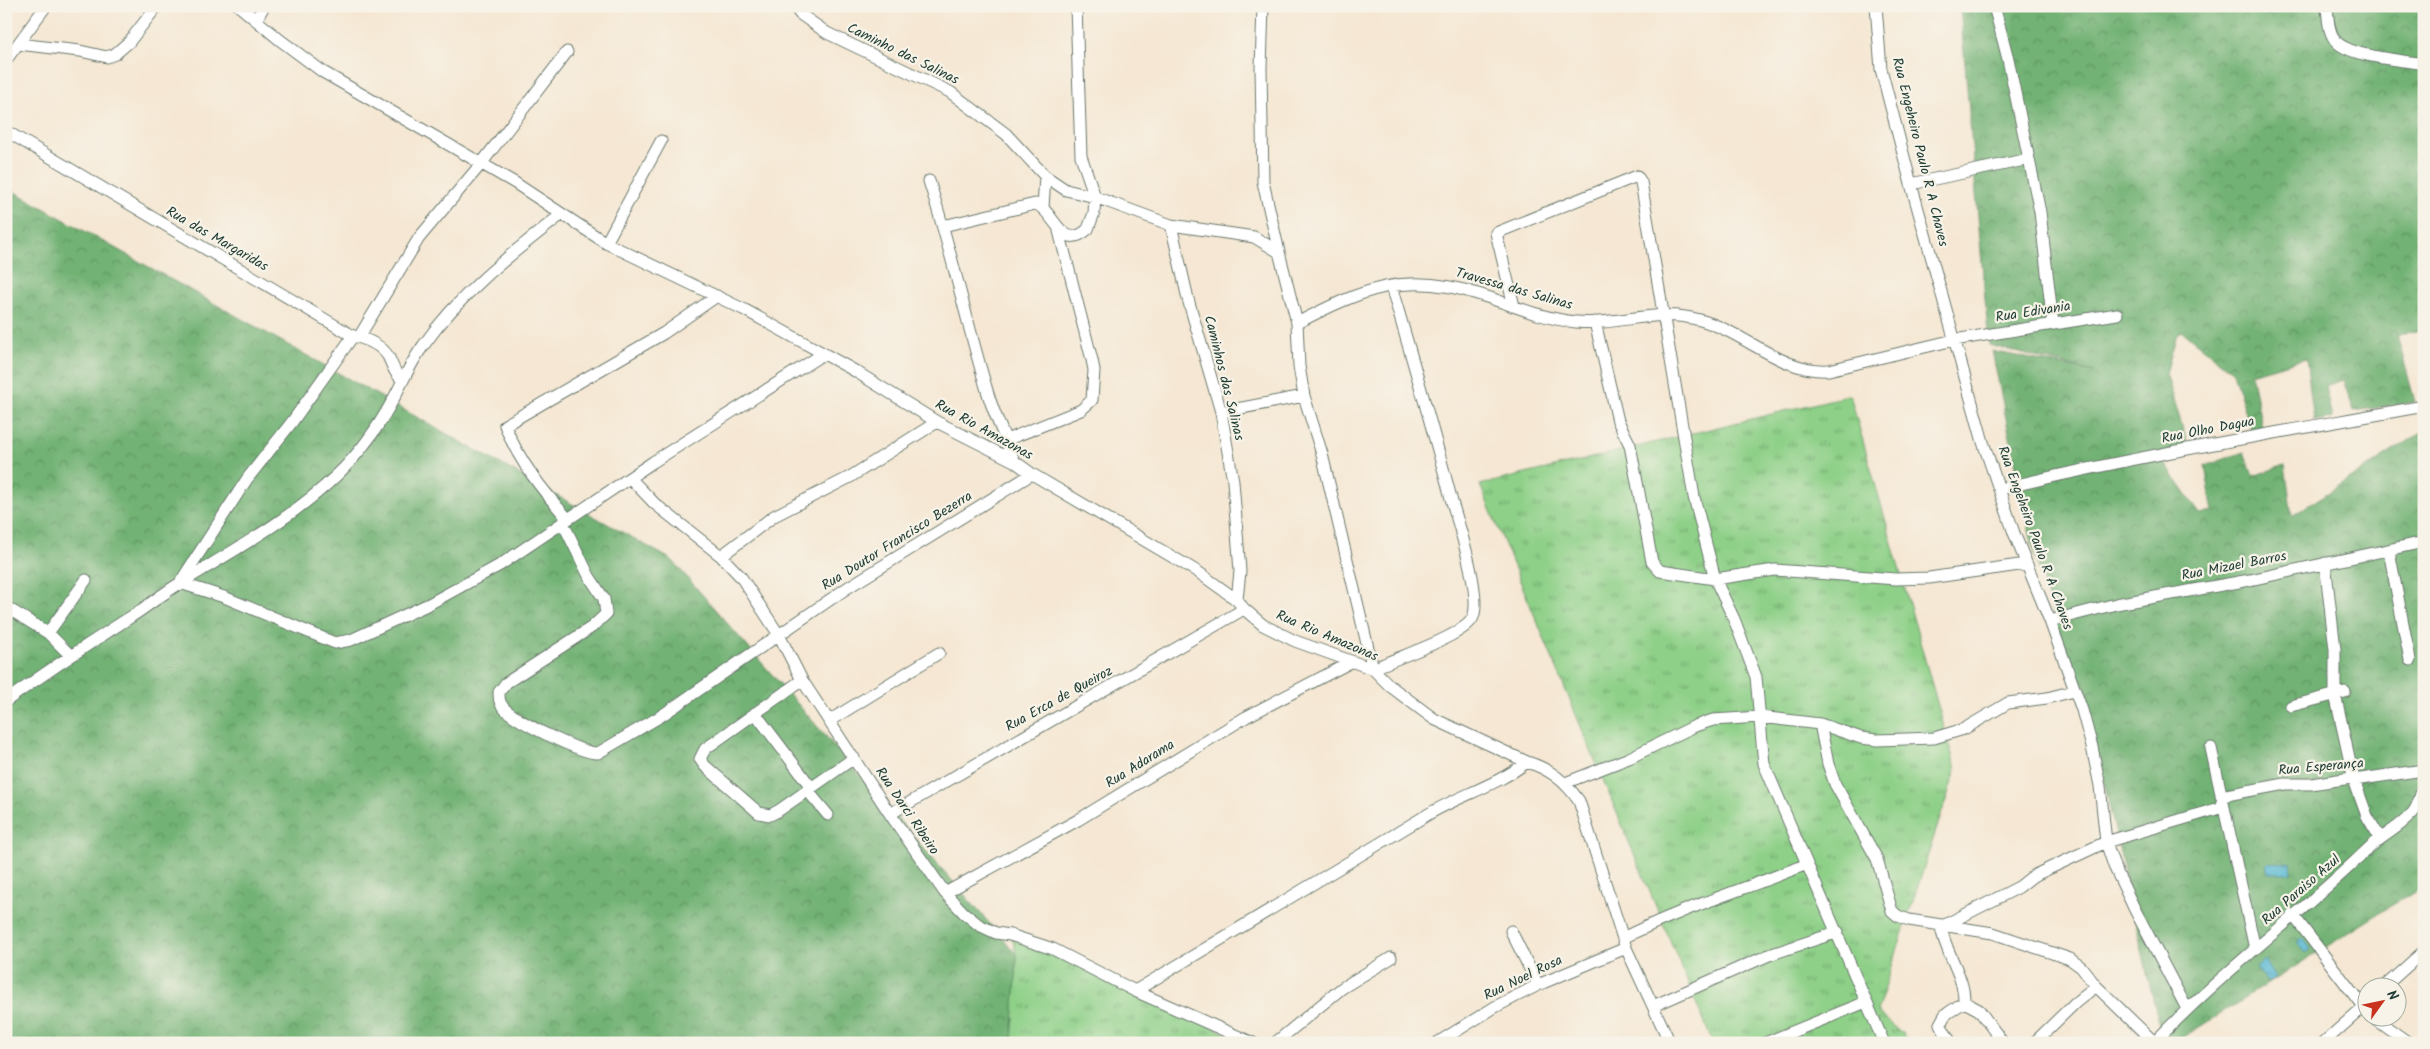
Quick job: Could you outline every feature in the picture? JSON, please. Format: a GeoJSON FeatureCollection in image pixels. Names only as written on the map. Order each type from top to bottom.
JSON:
{"type":"FeatureCollection","features":[{"type":"Feature","properties":{"kind":"street"},"geometry":{"type":"LineString","coordinates":[[6,60],[46,6]]}},
{"type":"Feature","properties":{"kind":"street"},"geometry":{"type":"LineString","coordinates":[[18,44],[107,56],[115,54],[129,42],[157,6]]}},
{"type":"Feature","properties":{"kind":"street","name":"Rua Rio Amazonas"},"geometry":{"type":"LineString","coordinates":[[239,6],[323,72],[482,164],[606,243],[717,296],[823,354],[937,422],[1014,461],[1032,474],[1192,568],[1264,625],[1279,634],[1351,662],[1373,668],[1397,692],[1434,719],[1527,762],[1542,767],[1565,783],[1579,801],[1624,943],[1670,1043]]}},
{"type":"Feature","properties":{"kind":"street"},"geometry":{"type":"LineString","coordinates":[[256,20],[264,6]]}},
{"type":"Feature","properties":{"kind":"street","name":"Caminho das Salinas"},"geometry":{"type":"LineString","coordinates":[[794,6],[800,14],[827,34],[950,92],[1006,134],[1045,176],[1066,190],[1095,197],[1171,225],[1241,234],[1266,243],[1279,252]]}},
{"type":"Feature","properties":{"kind":"street"},"geometry":{"type":"LineString","coordinates":[[1059,231],[1077,235],[1088,229],[1094,213],[1095,197],[1081,156],[1076,6]]}},
{"type":"Feature","properties":{"kind":"street"},"geometry":{"type":"LineString","coordinates":[[1263,6],[1261,68],[1263,182],[1268,210],[1297,323],[1298,359],[1304,396],[1322,454],[1373,668],[1442,640],[1464,628],[1473,617],[1475,599],[1466,552],[1391,286]]}},
{"type":"Feature","properties":{"kind":"street","name":"Rua Engeheiro Paulo R A Chaves"},"geometry":{"type":"LineString","coordinates":[[1876,6],[1882,69],[1911,184],[1983,442],[2026,564],[2050,621],[2092,747],[2106,842],[2114,866],[2135,910],[2187,1009]]}},
{"type":"Feature","properties":{"kind":"street"},"geometry":{"type":"LineString","coordinates":[[1994,6],[2030,159],[2044,242],[2053,324]]}},
{"type":"Feature","properties":{"kind":"street"},"geometry":{"type":"LineString","coordinates":[[2327,6],[2332,34],[2335,41],[2343,48],[2360,53],[2424,64]]}},
{"type":"Feature","properties":{"kind":"street"},"geometry":{"type":"LineString","coordinates":[[180,583],[247,478],[380,306],[412,247],[482,164],[567,52]]}},
{"type":"Feature","properties":{"kind":"street","name":"Rua das Margaridas"},"geometry":{"type":"LineString","coordinates":[[6,130],[356,337],[378,346],[388,357],[394,372],[403,380]]}},
{"type":"Feature","properties":{"kind":"street"},"geometry":{"type":"LineString","coordinates":[[606,243],[661,141]]}},
{"type":"Feature","properties":{"kind":"street"},"geometry":{"type":"LineString","coordinates":[[1911,184],[2030,159]]}},
{"type":"Feature","properties":{"kind":"street"},"geometry":{"type":"LineString","coordinates":[[1043,208],[1045,176]]}},
{"type":"Feature","properties":{"kind":"street"},"geometry":{"type":"LineString","coordinates":[[1514,306],[1496,233],[1636,176],[1641,182],[1694,497],[1715,578],[1734,619],[1756,678],[1764,764],[1838,932],[1884,1043]]}},
{"type":"Feature","properties":{"kind":"street"},"geometry":{"type":"LineString","coordinates":[[929,181],[943,226],[972,342],[990,400],[1014,461]]}},
{"type":"Feature","properties":{"kind":"street"},"geometry":{"type":"LineString","coordinates":[[943,226],[1035,204],[1043,208],[1059,231],[1094,370],[1092,400],[1081,410],[1006,440]]}},
{"type":"Feature","properties":{"kind":"street"},"geometry":{"type":"LineString","coordinates":[[6,701],[70,655],[180,583],[229,556],[299,508],[321,490],[348,463],[388,409],[410,365],[434,330],[465,294],[562,214]]}},
{"type":"Feature","properties":{"kind":"street","name":"Caminhos das Salinas"},"geometry":{"type":"LineString","coordinates":[[1171,225],[1188,299],[1221,412],[1238,520],[1240,605]]}},
{"type":"Feature","properties":{"kind":"street","name":"Travessa das Salinas"},"geometry":{"type":"LineString","coordinates":[[1297,323],[1370,289],[1414,283],[1442,285],[1480,294],[1558,319],[1595,322],[1662,314],[1699,319],[1723,328],[1791,365],[1814,371],[1829,370],[1954,340]]}},
{"type":"Feature","properties":{"kind":"street"},"geometry":{"type":"LineString","coordinates":[[566,521],[543,491],[517,450],[505,425],[664,333],[717,296]]}},
{"type":"Feature","properties":{"kind":"street","name":"Rua Edivania"},"geometry":{"type":"LineString","coordinates":[[1954,340],[2117,314]]}},
{"type":"Feature","properties":{"kind":"street"},"geometry":{"type":"LineString","coordinates":[[1595,322],[1618,421],[1630,444],[1652,562],[1660,571],[1715,578],[1775,570],[1868,579],[1929,578],[2026,564]]}},
{"type":"Feature","properties":{"kind":"street"},"geometry":{"type":"LineString","coordinates":[[180,583],[224,596],[327,640],[341,643],[429,604],[500,565],[630,478],[823,354]]}},
{"type":"Feature","properties":{"kind":"street"},"geometry":{"type":"LineString","coordinates":[[1221,412],[1304,396]]}},
{"type":"Feature","properties":{"kind":"street","name":"Rua Olho Dagua"},"geometry":{"type":"LineString","coordinates":[[2000,489],[2106,464],[2311,425],[2424,406]]}},
{"type":"Feature","properties":{"kind":"street"},"geometry":{"type":"LineString","coordinates":[[722,556],[774,516],[850,476],[937,422]]}},
{"type":"Feature","properties":{"kind":"street","name":"Rua Doutor Francisco Bezerra"},"geometry":{"type":"LineString","coordinates":[[566,521],[589,576],[604,599],[606,614],[592,627],[506,683],[499,692],[499,701],[510,714],[565,743],[588,753],[598,753],[661,716],[847,588],[1032,474]]}},
{"type":"Feature","properties":{"kind":"street","name":"Rua Darci Ribeiro"},"geometry":{"type":"LineString","coordinates":[[630,478],[655,504],[722,556],[746,583],[779,635],[802,680],[890,814],[945,893],[979,925],[996,933],[1010,935],[1053,949],[1135,991],[1253,1043]]}},
{"type":"Feature","properties":{"kind":"street","name":"Rua Mizael Barros"},"geometry":{"type":"LineString","coordinates":[[2050,621],[2116,604],[2250,580],[2424,542]]}},
{"type":"Feature","properties":{"kind":"street"},"geometry":{"type":"LineString","coordinates":[[2389,551],[2410,660]]}},
{"type":"Feature","properties":{"kind":"street"},"geometry":{"type":"LineString","coordinates":[[2325,563],[2340,693],[2354,780],[2367,816],[2380,838]]}},
{"type":"Feature","properties":{"kind":"street"},"geometry":{"type":"LineString","coordinates":[[48,633],[86,580]]}},
{"type":"Feature","properties":{"kind":"street","name":"Rua Erca de Queiroz"},"geometry":{"type":"LineString","coordinates":[[890,814],[1240,605]]}},
{"type":"Feature","properties":{"kind":"street"},"geometry":{"type":"LineString","coordinates":[[6,607],[48,633],[70,655]]}},
{"type":"Feature","properties":{"kind":"street"},"geometry":{"type":"LineString","coordinates":[[829,721],[939,653]]}},
{"type":"Feature","properties":{"kind":"street","name":"Rua Adarama"},"geometry":{"type":"LineString","coordinates":[[945,893],[1078,820],[1246,718],[1351,662]]}},
{"type":"Feature","properties":{"kind":"street"},"geometry":{"type":"LineString","coordinates":[[802,680],[705,749],[700,759],[704,765],[759,813],[764,815],[778,811],[854,758]]}},
{"type":"Feature","properties":{"kind":"street"},"geometry":{"type":"LineString","coordinates":[[1565,783],[1629,758],[1704,722],[1713,720],[1760,717],[1820,724],[1861,738],[1877,740],[1934,738],[1964,729],[2008,703],[2074,691]]}},
{"type":"Feature","properties":{"kind":"street"},"geometry":{"type":"LineString","coordinates":[[2291,706],[2340,693]]}},
{"type":"Feature","properties":{"kind":"street"},"geometry":{"type":"LineString","coordinates":[[755,713],[828,815]]}},
{"type":"Feature","properties":{"kind":"street"},"geometry":{"type":"LineString","coordinates":[[1820,724],[1828,764],[1835,784],[1877,859],[1892,911],[1898,916],[1909,920],[1941,927],[1993,933],[2059,954],[2081,967],[2096,986],[2155,1043]]}},
{"type":"Feature","properties":{"kind":"street"},"geometry":{"type":"LineString","coordinates":[[2211,748],[2255,950]]}},
{"type":"Feature","properties":{"kind":"street"},"geometry":{"type":"LineString","coordinates":[[1135,991],[1430,813],[1512,774],[1527,762]]}},
{"type":"Feature","properties":{"kind":"street","name":"Rua Esperança"},"geometry":{"type":"LineString","coordinates":[[1941,927],[2019,887],[2033,876],[2106,842],[2222,802],[2285,784],[2311,784],[2351,778],[2354,780],[2424,770]]}},
{"type":"Feature","properties":{"kind":"street","name":"Rua Paraiso Azul"},"geometry":{"type":"LineString","coordinates":[[2155,1043],[2187,1009],[2414,810],[2424,786]]}},
{"type":"Feature","properties":{"kind":"street","name":"Rua Noel Rosa"},"geometry":{"type":"LineString","coordinates":[[1437,1043],[1494,1007],[1624,943],[1679,912],[1743,890],[1807,864]]}},
{"type":"Feature","properties":{"kind":"street"},"geometry":{"type":"LineString","coordinates":[[2293,915],[2358,998]]}},
{"type":"Feature","properties":{"kind":"street"},"geometry":{"type":"LineString","coordinates":[[1941,927],[1948,954],[1964,988],[1964,1002]]}},
{"type":"Feature","properties":{"kind":"street"},"geometry":{"type":"LineString","coordinates":[[1511,930],[1538,985]]}},
{"type":"Feature","properties":{"kind":"street"},"geometry":{"type":"LineString","coordinates":[[1653,1006],[1769,955],[1838,932]]}},
{"type":"Feature","properties":{"kind":"street"},"geometry":{"type":"LineString","coordinates":[[2397,976],[2424,951]]}},
{"type":"Feature","properties":{"kind":"street"},"geometry":{"type":"LineString","coordinates":[[1275,1043],[1342,988],[1390,958]]}},
{"type":"Feature","properties":{"kind":"street"},"geometry":{"type":"LineString","coordinates":[[2034,1043],[2075,1002],[2096,986]]}},
{"type":"Feature","properties":{"kind":"street"},"geometry":{"type":"LineString","coordinates":[[1765,1043],[1866,1002]]}},
{"type":"Feature","properties":{"kind":"street"},"geometry":{"type":"LineString","coordinates":[[1951,1043],[1940,1024],[1945,1015],[1964,1002]]}},
{"type":"Feature","properties":{"kind":"street"},"geometry":{"type":"LineString","coordinates":[[1964,1002],[1979,1010],[2003,1043]]}},
{"type":"Feature","properties":{"kind":"street"},"geometry":{"type":"LineString","coordinates":[[2323,1043],[2358,1015]]}},
{"type":"Feature","properties":{"kind":"street"},"geometry":{"type":"LineString","coordinates":[[2386,1026],[2409,1043]]}},
{"type":"Feature","properties":{"kind":"green space"},"geometry":{"type":"Polygon","coordinates":[[[1960,6],[2424,6],[2424,331],[2397,335],[2415,402],[2354,411],[2343,380],[2325,386],[2332,418],[2314,421],[2306,358],[2251,374],[2263,431],[2252,433],[2233,372],[2182,331],[2176,337],[2166,373],[2188,446],[2158,454],[2200,514],[2213,512],[2205,466],[2244,452],[2253,476],[2285,465],[2292,516],[2424,431],[2424,885],[2174,1043],[2163,1043],[2096,747],[2034,553],[1992,351],[2094,372],[1989,345],[1960,6]]]}},
{"type":"Feature","properties":{"kind":"green space"},"geometry":{"type":"Polygon","coordinates":[[[6,187],[672,560],[1017,955],[1012,1043],[6,1043],[6,187]]]}},
{"type":"Feature","properties":{"kind":"green space"},"geometry":{"type":"Polygon","coordinates":[[[1850,395],[1956,769],[1877,1012],[1902,1033],[1908,1043],[1713,1043],[1480,485],[1850,395]]]}},
{"type":"Feature","properties":{"kind":"green space"},"geometry":{"type":"Polygon","coordinates":[[[1011,935],[1247,1043],[1012,1043],[1017,955],[1011,935]]]}},
{"type":"Feature","properties":{"kind":"water"},"geometry":{"type":"Polygon","coordinates":[[[2290,862],[2291,873],[2268,873],[2266,864],[2290,862]]]}},
{"type":"Feature","properties":{"kind":"water"},"geometry":{"type":"Polygon","coordinates":[[[2303,938],[2311,949],[2306,953],[2297,942],[2303,938]]]}},
{"type":"Feature","properties":{"kind":"water"},"geometry":{"type":"Polygon","coordinates":[[[2264,960],[2275,978],[2268,983],[2256,967],[2264,960]]]}}]}
